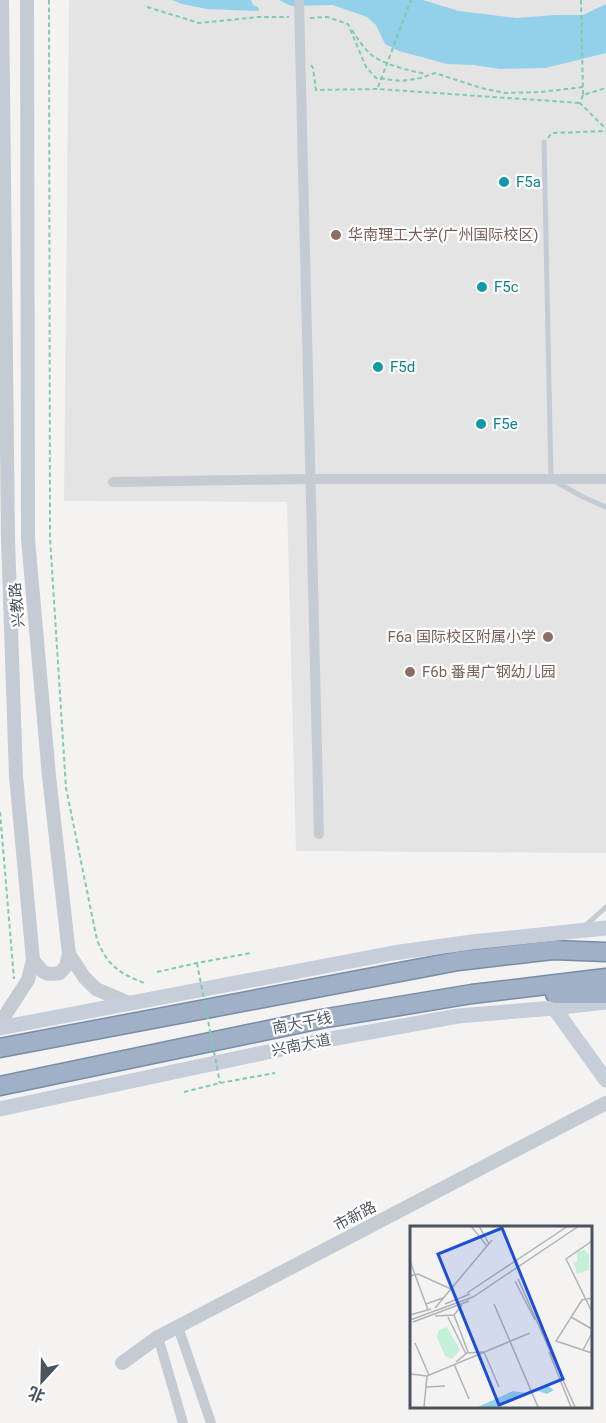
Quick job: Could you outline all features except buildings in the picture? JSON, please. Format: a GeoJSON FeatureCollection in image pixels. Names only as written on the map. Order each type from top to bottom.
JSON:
{"type":"FeatureCollection","features":[{"type":"Feature","properties":{"kind":"highway"},"geometry":{"type":"LineString","coordinates":[[0,1048],[458,961],[554,950],[606,939]]}},
{"type":"Feature","properties":{"kind":"highway"},"geometry":{"type":"LineString","coordinates":[[554,950],[606,952]]}},
{"type":"Feature","properties":{"kind":"highway","name":"南大干线"},"geometry":{"type":"LineString","coordinates":[[0,1086],[321,1019],[472,994],[606,978]]}},
{"type":"Feature","properties":{"kind":"highway"},"geometry":{"type":"LineString","coordinates":[[472,994],[606,994]]}},
{"type":"Feature","properties":{"kind":"main road"},"geometry":{"type":"LineString","coordinates":[[0,1025],[393,954],[472,942],[606,928]]}},
{"type":"Feature","properties":{"kind":"main road","name":"兴南大道"},"geometry":{"type":"LineString","coordinates":[[0,1109],[314,1042],[458,1017],[606,1002]]}},
{"type":"Feature","properties":{"kind":"main road"},"geometry":{"type":"LineString","coordinates":[[554,1008],[606,1080]]}},
{"type":"Feature","properties":{"kind":"street","name":"兴教路"},"geometry":{"type":"LineString","coordinates":[[2,0],[8,538],[16,776],[33,960]]}},
{"type":"Feature","properties":{"kind":"street","name":"兴教路"},"geometry":{"type":"LineString","coordinates":[[27,0],[28,539],[49,776],[69,954]]}},
{"type":"Feature","properties":{"kind":"street"},"geometry":{"type":"LineString","coordinates":[[299,0],[319,834]]}},
{"type":"Feature","properties":{"kind":"street"},"geometry":{"type":"LineString","coordinates":[[113,482],[606,478]]}},
{"type":"Feature","properties":{"kind":"street"},"geometry":{"type":"LineString","coordinates":[[33,960],[41,971],[49,975],[60,974],[66,966],[69,954]]}},
{"type":"Feature","properties":{"kind":"street"},"geometry":{"type":"LineString","coordinates":[[69,954],[84,977],[96,989],[129,1003]]}},
{"type":"Feature","properties":{"kind":"street"},"geometry":{"type":"LineString","coordinates":[[0,1025],[28,980],[33,960]]}},
{"type":"Feature","properties":{"kind":"street","name":"市新路"},"geometry":{"type":"LineString","coordinates":[[122,1363],[158,1337],[606,1103]]}},
{"type":"Feature","properties":{"kind":"street"},"geometry":{"type":"LineString","coordinates":[[178,1327],[211,1423]]}},
{"type":"Feature","properties":{"kind":"street"},"geometry":{"type":"LineString","coordinates":[[158,1337],[183,1423]]}},
{"type":"Feature","properties":{"kind":"lane"},"geometry":{"type":"LineString","coordinates":[[544,142],[551,479],[606,507]]}},
{"type":"Feature","properties":{"kind":"lane"},"geometry":{"type":"LineString","coordinates":[[581,930],[606,908]]}},
{"type":"Feature","properties":{"kind":"path"},"geometry":{"type":"LineString","coordinates":[[49,0],[50,538],[66,788],[97,940],[104,956],[116,969],[144,983]]}},
{"type":"Feature","properties":{"kind":"path"},"geometry":{"type":"LineString","coordinates":[[378,89],[411,0]]}},
{"type":"Feature","properties":{"kind":"path"},"geometry":{"type":"LineString","coordinates":[[580,104],[583,94],[581,0]]}},
{"type":"Feature","properties":{"kind":"path"},"geometry":{"type":"LineString","coordinates":[[147,7],[199,23],[258,17],[291,17]]}},
{"type":"Feature","properties":{"kind":"path"},"geometry":{"type":"LineString","coordinates":[[302,17],[327,17],[348,24],[362,45],[375,57],[402,69],[429,75]]}},
{"type":"Feature","properties":{"kind":"path"},"geometry":{"type":"LineString","coordinates":[[348,24],[366,67],[376,78],[401,81],[435,73],[505,93],[583,87]]}},
{"type":"Feature","properties":{"kind":"path"},"geometry":{"type":"LineString","coordinates":[[583,94],[606,88]]}},
{"type":"Feature","properties":{"kind":"path"},"geometry":{"type":"LineString","coordinates":[[316,90],[378,89],[580,104],[606,130]]}},
{"type":"Feature","properties":{"kind":"path"},"geometry":{"type":"LineString","coordinates":[[544,142],[552,133],[606,130]]}},
{"type":"Feature","properties":{"kind":"path"},"geometry":{"type":"LineString","coordinates":[[0,812],[13,978]]}},
{"type":"Feature","properties":{"kind":"path"},"geometry":{"type":"LineString","coordinates":[[157,972],[251,953]]}},
{"type":"Feature","properties":{"kind":"path"},"geometry":{"type":"LineString","coordinates":[[197,963],[220,1083]]}},
{"type":"Feature","properties":{"kind":"path"},"geometry":{"type":"LineString","coordinates":[[184,1092],[274,1073]]}},
{"type":"Feature","properties":{"kind":"shaded area","name":"华南理工大学(广州国际校区)"},"geometry":{"type":"Polygon","coordinates":[[[69,0],[606,0],[606,853],[296,851],[287,502],[64,501],[69,0]]]}},
{"type":"Feature","properties":{"kind":"water"},"geometry":{"type":"Polygon","coordinates":[[[172,0],[251,0],[253,5],[259,9],[258,11],[207,9],[172,0]]]}},
{"type":"Feature","properties":{"kind":"water"},"geometry":{"type":"Polygon","coordinates":[[[279,0],[423,0],[459,11],[517,18],[583,15],[606,4],[606,53],[545,68],[500,69],[447,64],[399,51],[385,44],[376,25],[367,17],[333,5],[291,6],[279,0]]]}},
{"type":"Feature","properties":{"kind":"place","name":"F5a"},"geometry":{"type":"Point","coordinates":[504,182]}},
{"type":"Feature","properties":{"kind":"place","name":"华南理工大学(广州国际校区)"},"geometry":{"type":"Point","coordinates":[336,235]}},
{"type":"Feature","properties":{"kind":"place","name":"F5c"},"geometry":{"type":"Point","coordinates":[482,287]}},
{"type":"Feature","properties":{"kind":"place","name":"F5d"},"geometry":{"type":"Point","coordinates":[378,367]}},
{"type":"Feature","properties":{"kind":"place","name":"F5e"},"geometry":{"type":"Point","coordinates":[481,424]}},
{"type":"Feature","properties":{"kind":"place","name":"F6a 国际校区附属小学"},"geometry":{"type":"Point","coordinates":[548,637]}},
{"type":"Feature","properties":{"kind":"place","name":"F6b 番禺广钢幼儿园"},"geometry":{"type":"Point","coordinates":[410,672]}}]}
